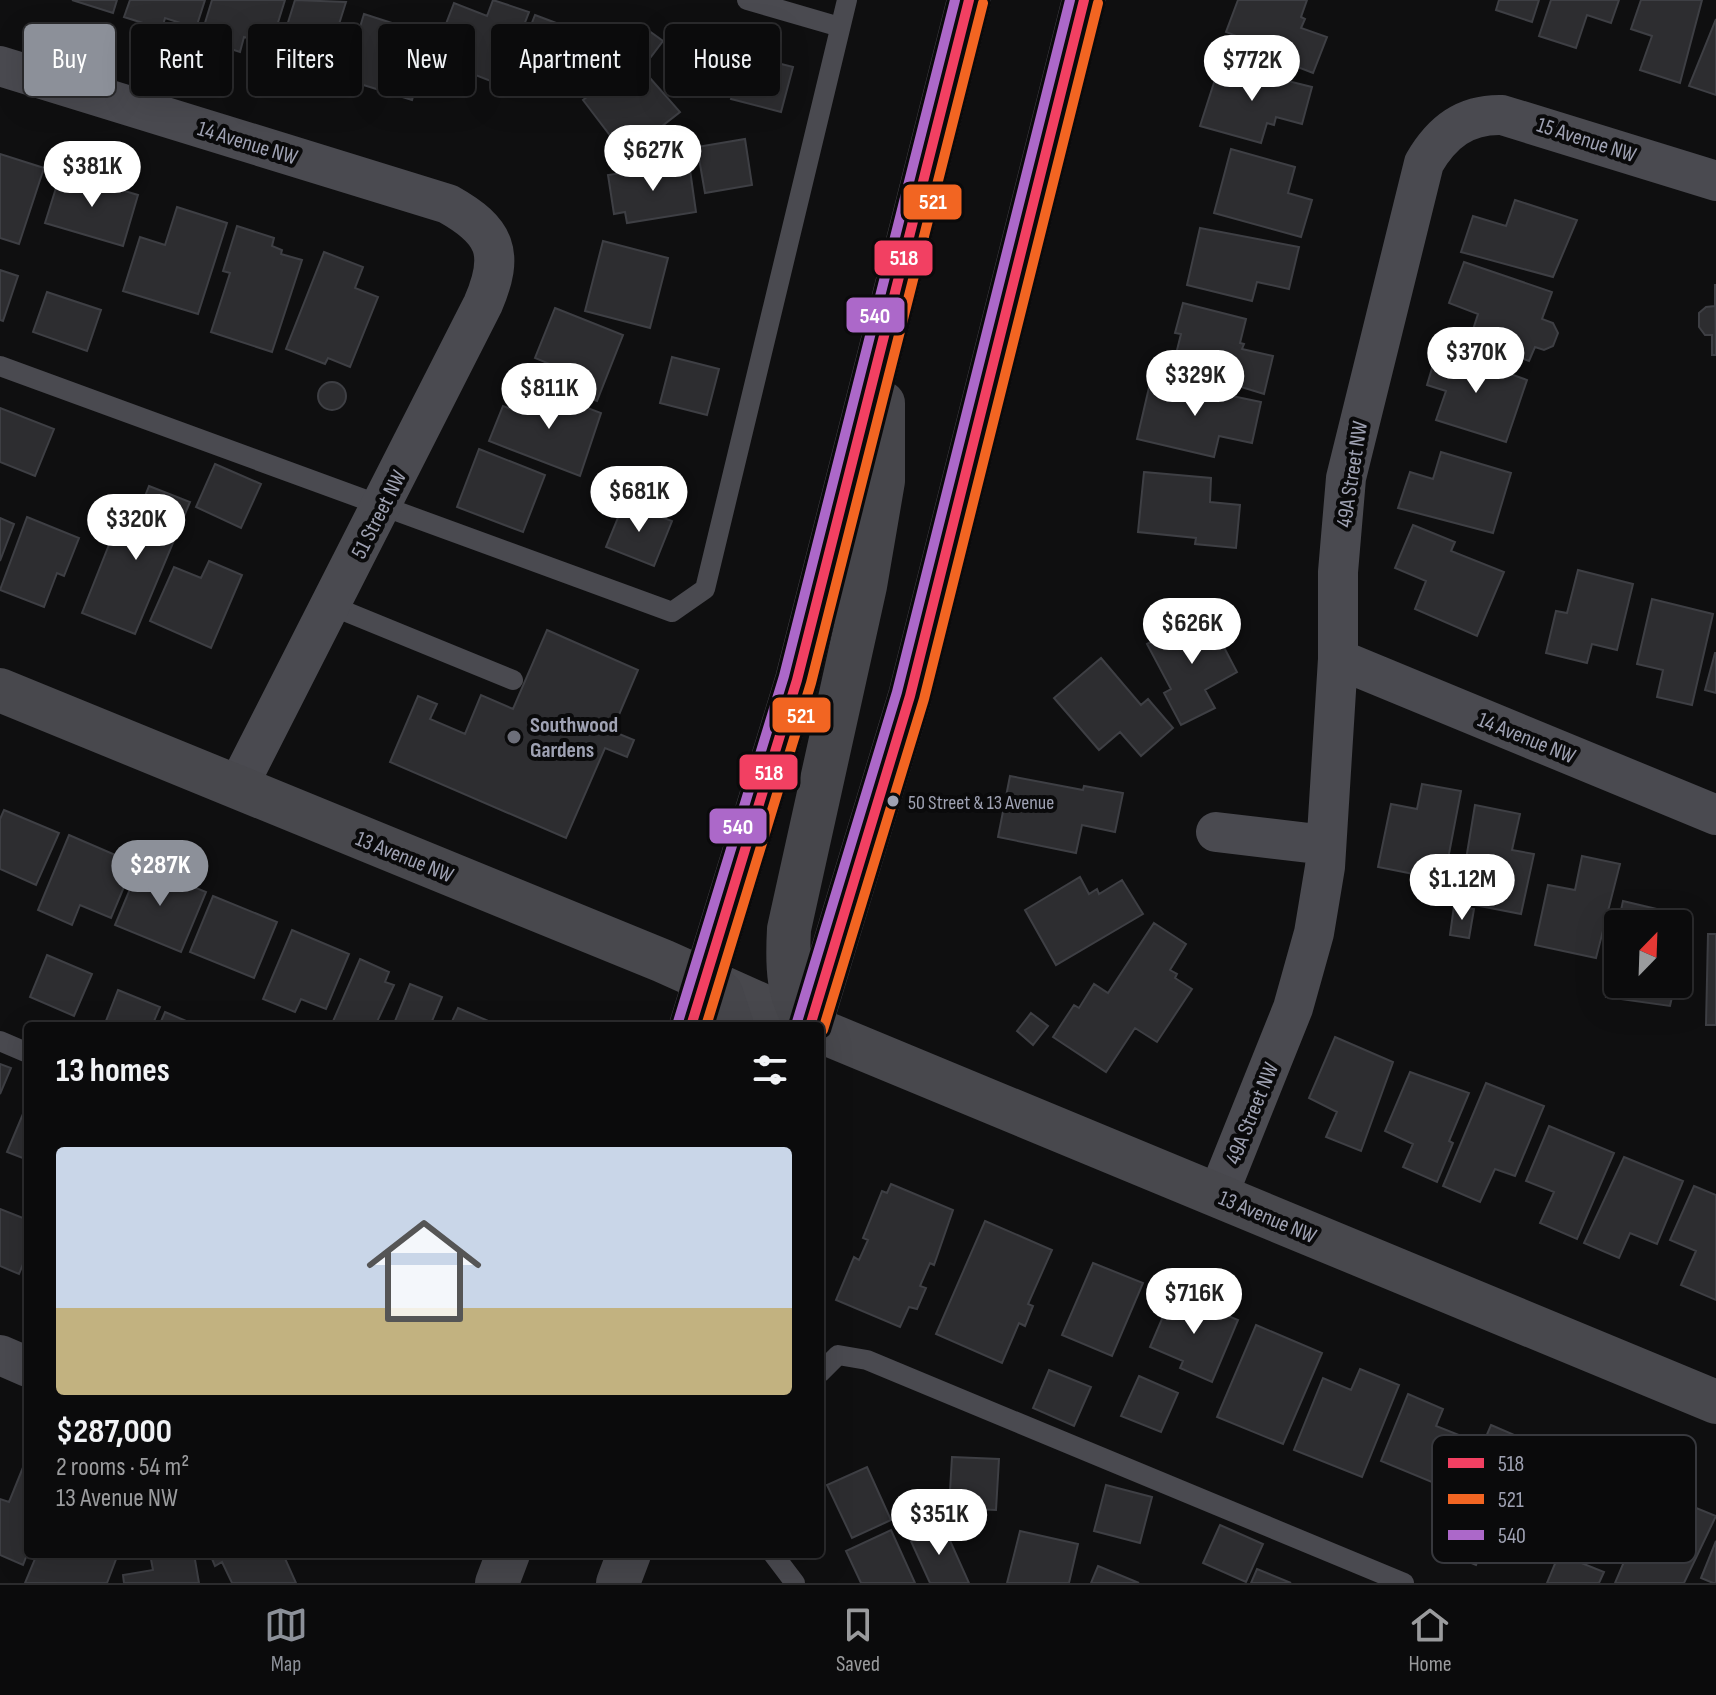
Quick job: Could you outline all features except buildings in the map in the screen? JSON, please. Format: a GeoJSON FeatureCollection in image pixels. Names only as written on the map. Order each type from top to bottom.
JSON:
{"type":"FeatureCollection","features":[{"type":"Feature","properties":{"kind":"main road"},"geometry":{"type":"LineString","coordinates":[[692,1022],[797,680],[969,0]]}},
{"type":"Feature","properties":{"kind":"main road"},"geometry":{"type":"LineString","coordinates":[[810,1022],[910,696],[1084,0]]}},
{"type":"Feature","properties":{"kind":"main road"},"geometry":{"type":"LineString","coordinates":[[806,1022],[796,1008],[788,980],[789,929],[865,586],[883,481],[883,332]]}},
{"type":"Feature","properties":{"kind":"main road"},"geometry":{"type":"LineString","coordinates":[[705,980],[721,993],[731,1022]]}},
{"type":"Feature","properties":{"kind":"main road"},"geometry":{"type":"LineString","coordinates":[[497,1583],[506,1558]]}},
{"type":"Feature","properties":{"kind":"street","name":"14 Avenue NW"},"geometry":{"type":"LineString","coordinates":[[0,66],[448,204],[473,218],[488,234]]}},
{"type":"Feature","properties":{"kind":"street","name":"15 Avenue NW"},"geometry":{"type":"LineString","coordinates":[[1457,124],[1487,114],[1518,117],[1716,181]]}},
{"type":"Feature","properties":{"kind":"street","name":"49A Street NW"},"geometry":{"type":"LineString","coordinates":[[1218,1195],[1306,970],[1326,845],[1338,659],[1338,572],[1346,478],[1417,185],[1434,145],[1457,124]]}},
{"type":"Feature","properties":{"kind":"street","name":"51 Street NW"},"geometry":{"type":"LineString","coordinates":[[237,788],[382,508],[494,280],[496,256],[488,234]]}},
{"type":"Feature","properties":{"kind":"street","name":"14 Avenue NW"},"geometry":{"type":"LineString","coordinates":[[1338,659],[1716,815]]}},
{"type":"Feature","properties":{"kind":"street","name":"13 Avenue NW"},"geometry":{"type":"LineString","coordinates":[[0,690],[800,1022]]}},
{"type":"Feature","properties":{"kind":"street"},"geometry":{"type":"LineString","coordinates":[[1216,832],[1326,845]]}},
{"type":"Feature","properties":{"kind":"street","name":"13 Avenue NW"},"geometry":{"type":"LineString","coordinates":[[824,1033],[1716,1402]]}},
{"type":"Feature","properties":{"kind":"street"},"geometry":{"type":"LineString","coordinates":[[0,1355],[24,1365]]}},
{"type":"Feature","properties":{"kind":"lane"},"geometry":{"type":"LineString","coordinates":[[747,0],[840,27]]}},
{"type":"Feature","properties":{"kind":"lane"},"geometry":{"type":"LineString","coordinates":[[0,366],[672,612],[705,589],[847,0]]}},
{"type":"Feature","properties":{"kind":"lane"},"geometry":{"type":"LineString","coordinates":[[332,606],[513,680]]}},
{"type":"Feature","properties":{"kind":"lane"},"geometry":{"type":"LineString","coordinates":[[0,1041],[24,1051]]}},
{"type":"Feature","properties":{"kind":"lane"},"geometry":{"type":"LineString","coordinates":[[824,1369],[838,1355],[867,1360],[1404,1583]]}},
{"type":"Feature","properties":{"kind":"lane"},"geometry":{"type":"LineString","coordinates":[[776,1558],[795,1583]]}},
{"type":"Feature","properties":{"kind":"transit line","name":"540"},"geometry":{"type":"LineString","coordinates":[[678,1022],[784,676],[955,0]]}},
{"type":"Feature","properties":{"kind":"transit line","name":"518"},"geometry":{"type":"LineString","coordinates":[[692,1022],[797,680],[969,0]]}},
{"type":"Feature","properties":{"kind":"transit line","name":"540"},"geometry":{"type":"LineString","coordinates":[[797,1022],[897,692],[1070,0]]}},
{"type":"Feature","properties":{"kind":"transit line","name":"518"},"geometry":{"type":"LineString","coordinates":[[811,1022],[910,696],[1084,0]]}},
{"type":"Feature","properties":{"kind":"transit line","name":"521"},"geometry":{"type":"LineString","coordinates":[[707,1022],[811,683],[983,3]]}},
{"type":"Feature","properties":{"kind":"transit line","name":"521"},"geometry":{"type":"LineString","coordinates":[[824,1027],[924,699],[1098,3]]}},
{"type":"Feature","properties":{"kind":"place","name":"Southwood Gardens"},"geometry":{"type":"Point","coordinates":[514,737]}},
{"type":"Feature","properties":{"kind":"place","name":"50 Street & 13 Avenue"},"geometry":{"type":"Point","coordinates":[893,801]}}]}
